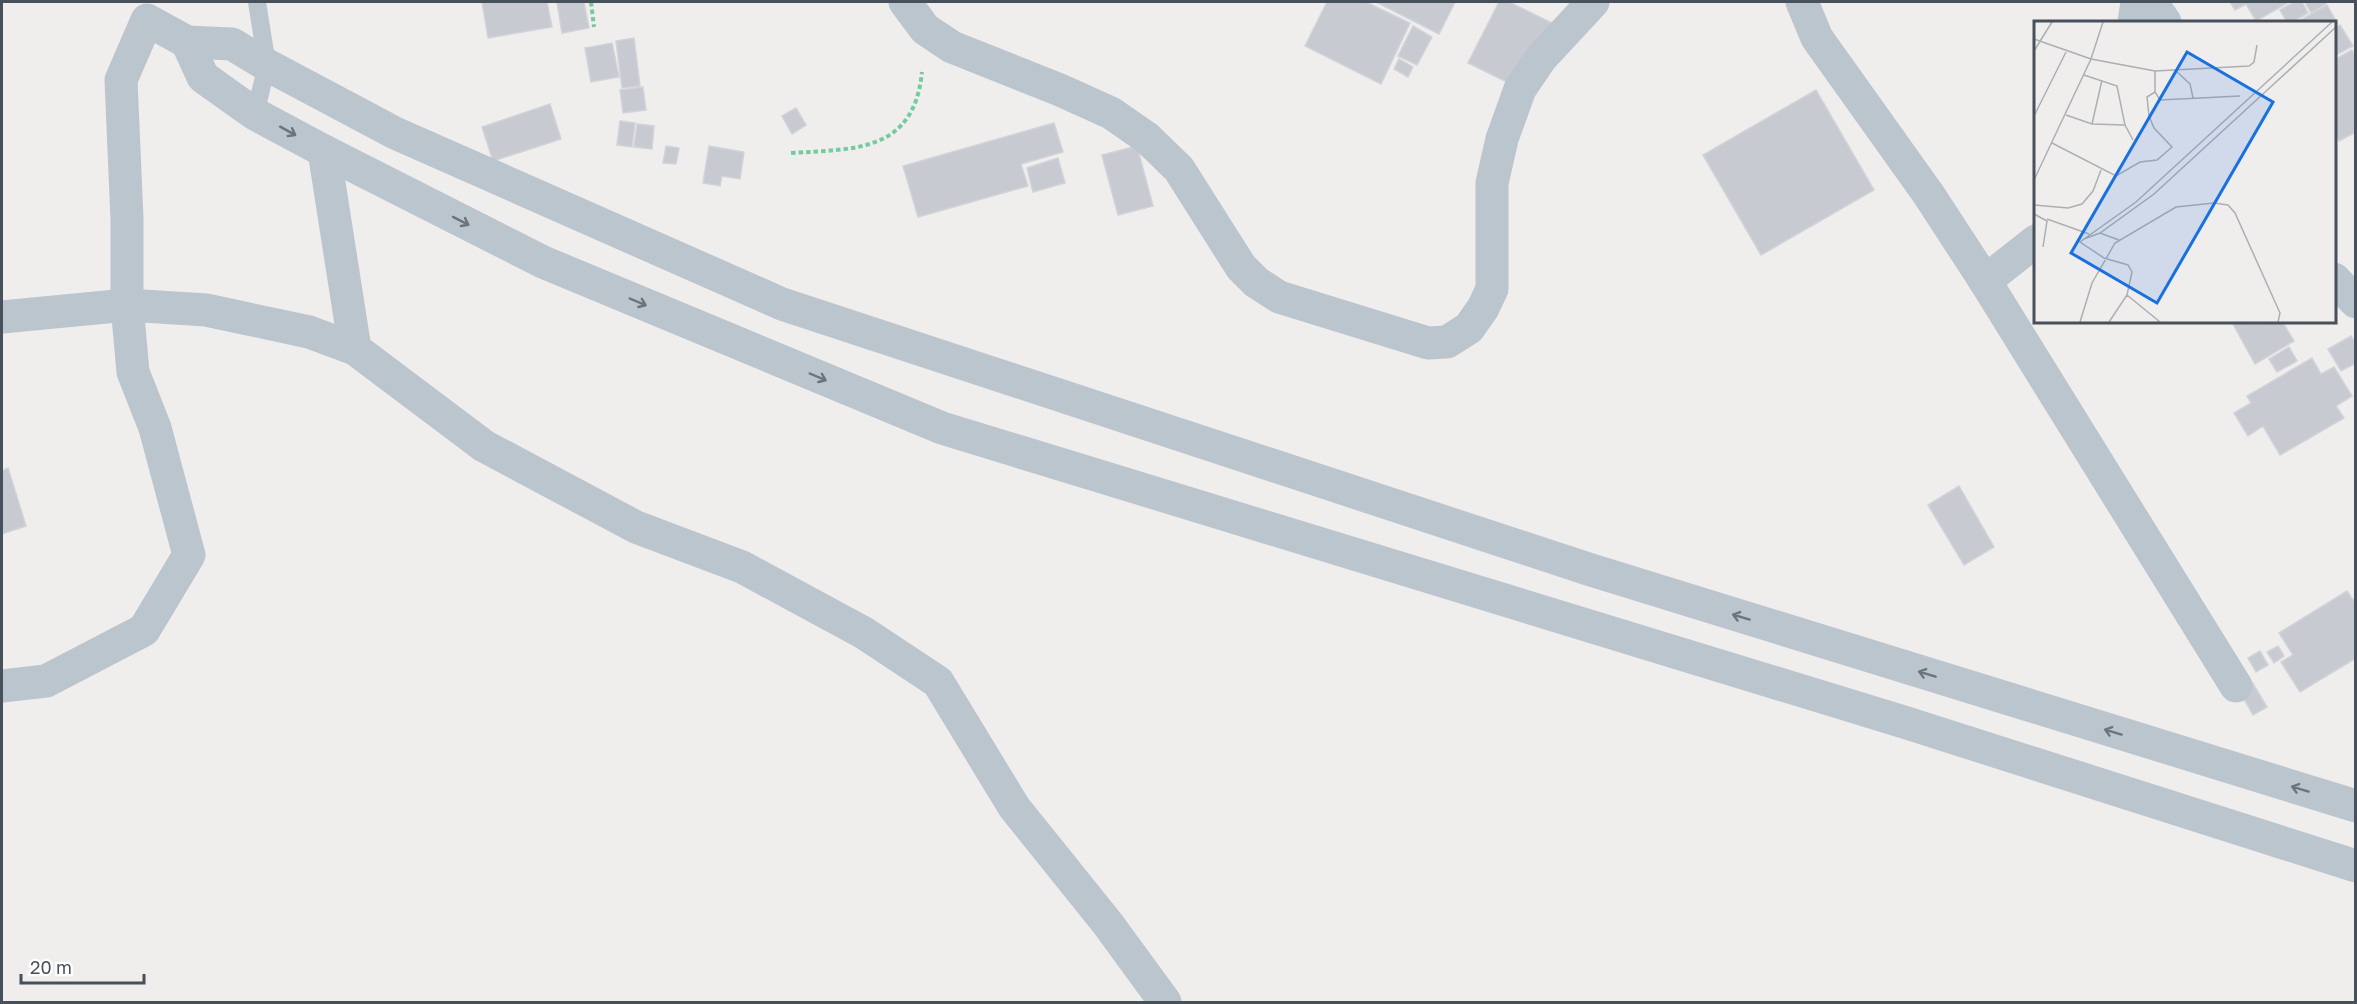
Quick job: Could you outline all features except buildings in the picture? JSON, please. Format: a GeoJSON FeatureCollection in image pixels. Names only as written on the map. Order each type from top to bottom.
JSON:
{"type":"FeatureCollection","features":[{"type":"Feature","properties":{"kind":"street"},"geometry":{"type":"LineString","coordinates":[[905,2],[925,29],[952,47],[1111,113],[1147,138],[1179,169],[1241,267],[1256,282],[1279,297],[1428,343],[1447,342],[1469,328],[1483,308],[1492,289],[1492,183],[1502,139],[1520,89],[1541,58],[1593,2]]}},
{"type":"Feature","properties":{"kind":"street"},"geometry":{"type":"LineString","coordinates":[[1802,2],[1817,38],[1929,195],[1985,281],[2236,686]]}},
{"type":"Feature","properties":{"kind":"street"},"geometry":{"type":"LineString","coordinates":[[2134,21],[2137,2]]}},
{"type":"Feature","properties":{"kind":"street"},"geometry":{"type":"LineString","coordinates":[[2151,2],[2163,21]]}},
{"type":"Feature","properties":{"kind":"street"},"geometry":{"type":"LineString","coordinates":[[2,686],[46,681],[144,630],[189,555],[155,428],[133,372],[127,305],[127,219],[121,80],[152,11],[187,42],[203,77],[255,114],[324,151],[543,262],[942,428],[1907,723],[2355,866]]}},
{"type":"Feature","properties":{"kind":"street"},"geometry":{"type":"LineString","coordinates":[[187,42],[232,44],[395,133],[782,304],[1588,569],[2355,807]]}},
{"type":"Feature","properties":{"kind":"street"},"geometry":{"type":"LineString","coordinates":[[324,151],[355,349]]}},
{"type":"Feature","properties":{"kind":"street"},"geometry":{"type":"LineString","coordinates":[[1985,281],[2034,243]]}},
{"type":"Feature","properties":{"kind":"street"},"geometry":{"type":"LineString","coordinates":[[2336,281],[2355,302]]}},
{"type":"Feature","properties":{"kind":"street"},"geometry":{"type":"LineString","coordinates":[[2,318],[127,305],[206,310],[309,332],[355,349],[484,446],[636,527],[742,567],[864,633],[938,682],[1014,807],[1108,924],[1165,1002]]}},
{"type":"Feature","properties":{"kind":"lane"},"geometry":{"type":"LineString","coordinates":[[255,114],[267,65],[257,2]]}},
{"type":"Feature","properties":{"kind":"path"},"geometry":{"type":"LineString","coordinates":[[591,2],[594,27]]}},
{"type":"Feature","properties":{"kind":"path"},"geometry":{"type":"LineString","coordinates":[[791,153],[846,150],[872,144],[895,132],[911,115],[920,92],[925,29]]}}]}
